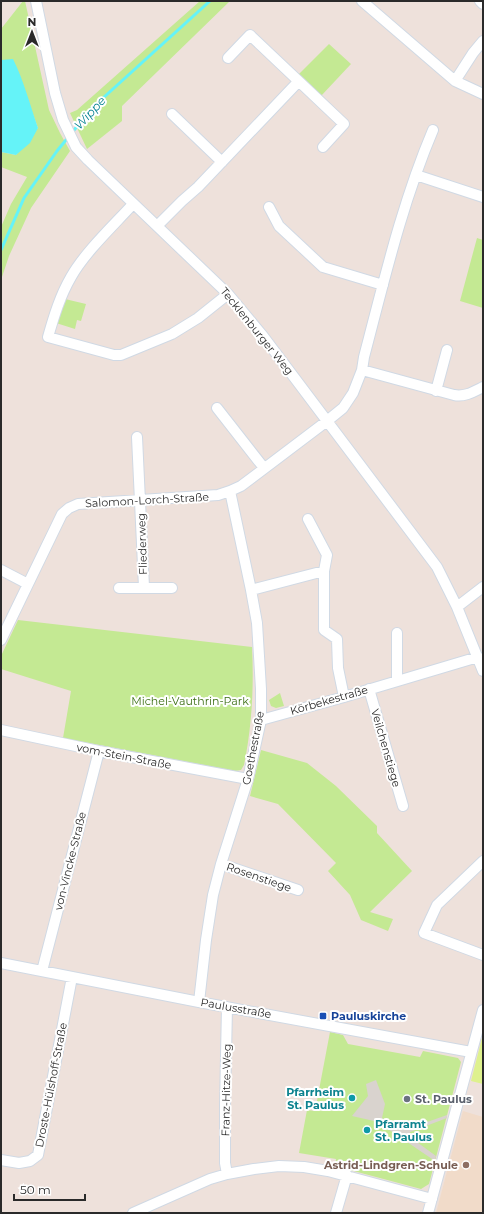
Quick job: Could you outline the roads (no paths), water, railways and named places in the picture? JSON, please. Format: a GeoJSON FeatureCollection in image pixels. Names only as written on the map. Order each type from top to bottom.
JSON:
{"type":"FeatureCollection","features":[{"type":"Feature","properties":{"kind":"street","name":"Tecklenburger Weg"},"geometry":{"type":"LineString","coordinates":[[36,1],[55,92],[63,120],[76,146],[88,160],[133,204],[228,294],[263,336],[437,567],[457,607],[483,671]]}},
{"type":"Feature","properties":{"kind":"street"},"geometry":{"type":"LineString","coordinates":[[362,1],[455,81],[483,94]]}},
{"type":"Feature","properties":{"kind":"street"},"geometry":{"type":"LineString","coordinates":[[480,1],[483,4]]}},
{"type":"Feature","properties":{"kind":"street"},"geometry":{"type":"LineString","coordinates":[[228,58],[250,35],[344,124],[322,147]]}},
{"type":"Feature","properties":{"kind":"street"},"geometry":{"type":"LineString","coordinates":[[455,81],[473,53],[483,41]]}},
{"type":"Feature","properties":{"kind":"street"},"geometry":{"type":"LineString","coordinates":[[157,226],[182,200],[198,187],[298,82]]}},
{"type":"Feature","properties":{"kind":"street"},"geometry":{"type":"LineString","coordinates":[[172,114],[222,162]]}},
{"type":"Feature","properties":{"kind":"street","name":"Salomon-Lorch-Straße"},"geometry":{"type":"LineString","coordinates":[[1,640],[62,514],[69,508],[78,504],[218,496],[241,486],[343,408],[353,393],[362,370],[364,357],[398,232],[424,151],[433,130]]}},
{"type":"Feature","properties":{"kind":"street"},"geometry":{"type":"LineString","coordinates":[[416,175],[483,197]]}},
{"type":"Feature","properties":{"kind":"street"},"geometry":{"type":"LineString","coordinates":[[133,204],[88,254],[71,276],[56,307],[48,337],[114,355],[121,355],[172,334],[198,318],[228,294]]}},
{"type":"Feature","properties":{"kind":"street"},"geometry":{"type":"LineString","coordinates":[[269,207],[279,226],[323,268],[383,285]]}},
{"type":"Feature","properties":{"kind":"street"},"geometry":{"type":"LineString","coordinates":[[436,391],[447,350]]}},
{"type":"Feature","properties":{"kind":"street"},"geometry":{"type":"LineString","coordinates":[[362,370],[436,391],[461,396],[483,387]]}},
{"type":"Feature","properties":{"kind":"street"},"geometry":{"type":"LineString","coordinates":[[217,408],[264,468]]}},
{"type":"Feature","properties":{"kind":"street","name":"Fliederweg"},"geometry":{"type":"LineString","coordinates":[[136,437],[144,587]]}},
{"type":"Feature","properties":{"kind":"street","name":"Goethestraße"},"geometry":{"type":"LineString","coordinates":[[199,1002],[213,895],[221,864],[248,779],[261,720],[261,689],[257,630],[251,590],[230,491]]}},
{"type":"Feature","properties":{"kind":"street"},"geometry":{"type":"LineString","coordinates":[[308,520],[327,555],[324,571],[324,630],[338,639],[338,668],[344,697]]}},
{"type":"Feature","properties":{"kind":"street"},"geometry":{"type":"LineString","coordinates":[[1,570],[28,584]]}},
{"type":"Feature","properties":{"kind":"street"},"geometry":{"type":"LineString","coordinates":[[251,590],[324,571]]}},
{"type":"Feature","properties":{"kind":"street"},"geometry":{"type":"LineString","coordinates":[[457,607],[483,587]]}},
{"type":"Feature","properties":{"kind":"street","name":"Fliederweg"},"geometry":{"type":"LineString","coordinates":[[119,588],[172,588]]}},
{"type":"Feature","properties":{"kind":"street"},"geometry":{"type":"LineString","coordinates":[[397,633],[397,680]]}},
{"type":"Feature","properties":{"kind":"street","name":"Körbekestraße"},"geometry":{"type":"LineString","coordinates":[[261,720],[478,658]]}},
{"type":"Feature","properties":{"kind":"street","name":"Veilchenstiege"},"geometry":{"type":"LineString","coordinates":[[369,689],[403,806]]}},
{"type":"Feature","properties":{"kind":"street","name":"vom-Stein-Straße"},"geometry":{"type":"LineString","coordinates":[[1,730],[99,751],[248,779]]}},
{"type":"Feature","properties":{"kind":"street","name":"von-Vincke-Straße"},"geometry":{"type":"LineString","coordinates":[[42,971],[99,751]]}},
{"type":"Feature","properties":{"kind":"street"},"geometry":{"type":"LineString","coordinates":[[483,861],[437,905],[424,933],[483,955]]}},
{"type":"Feature","properties":{"kind":"street","name":"Rosenstiege"},"geometry":{"type":"LineString","coordinates":[[221,864],[298,890]]}},
{"type":"Feature","properties":{"kind":"street","name":"Paulusstraße"},"geometry":{"type":"LineString","coordinates":[[1,963],[199,1002],[471,1052]]}},
{"type":"Feature","properties":{"kind":"street","name":"Droste-Hülshoff-Straße"},"geometry":{"type":"LineString","coordinates":[[1,1160],[19,1163],[30,1161],[38,1155],[72,977]]}},
{"type":"Feature","properties":{"kind":"street","name":"Franz-Hitze-Weg"},"geometry":{"type":"LineString","coordinates":[[227,1007],[225,1105],[227,1174]]}},
{"type":"Feature","properties":{"kind":"street"},"geometry":{"type":"LineString","coordinates":[[428,1213],[483,1010]]}},
{"type":"Feature","properties":{"kind":"street"},"geometry":{"type":"LineString","coordinates":[[133,1213],[210,1179],[227,1174],[279,1166],[304,1167],[347,1175],[432,1199]]}},
{"type":"Feature","properties":{"kind":"street"},"geometry":{"type":"LineString","coordinates":[[336,1213],[347,1175]]}},
{"type":"Feature","properties":{"kind":"water"},"geometry":{"type":"Polygon","coordinates":[[[13,59],[24,84],[38,128],[30,143],[16,155],[1,152],[1,60],[13,59]]]}},
{"type":"Feature","properties":{"kind":"waterway","name":"Wippe"},"geometry":{"type":"LineString","coordinates":[[1,250],[24,198],[57,151],[92,108],[210,1]]}},
{"type":"Feature","properties":{"kind":"place","name":"Pauluskirche"},"geometry":{"type":"Point","coordinates":[323,1016]}},
{"type":"Feature","properties":{"kind":"place","name":"Pfarrheim St. Paulus"},"geometry":{"type":"Point","coordinates":[352,1098]}},
{"type":"Feature","properties":{"kind":"place","name":"St. Paulus"},"geometry":{"type":"Point","coordinates":[407,1099]}},
{"type":"Feature","properties":{"kind":"place","name":"Pfarramt St. Paulus"},"geometry":{"type":"Point","coordinates":[367,1130]}},
{"type":"Feature","properties":{"kind":"place","name":"Astrid-Lindgren-Schule"},"geometry":{"type":"Point","coordinates":[466,1165]}},
{"type":"Feature","properties":{"kind":"park label","name":"Michel-Vauthrin-Park"},"geometry":{"type":"Point","coordinates":[190,701]}}]}
